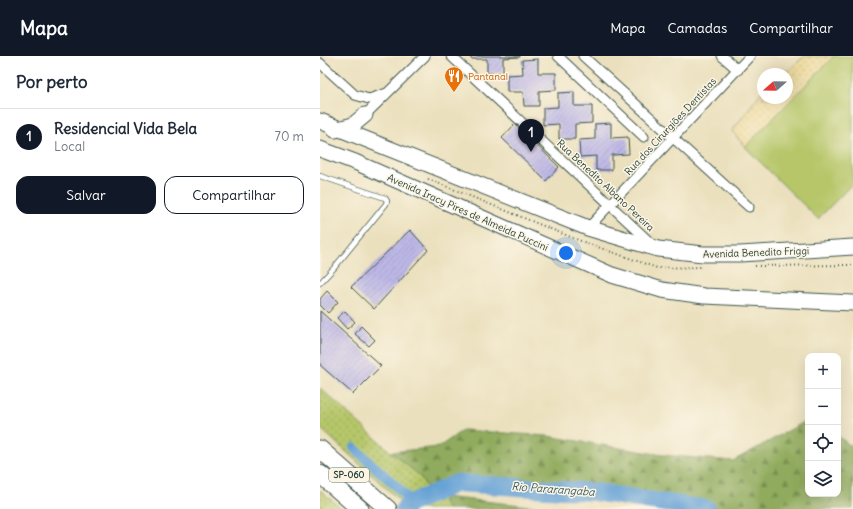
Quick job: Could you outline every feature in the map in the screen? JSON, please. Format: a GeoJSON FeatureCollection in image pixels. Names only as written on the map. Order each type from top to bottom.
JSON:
{"type":"FeatureCollection","features":[{"type":"Feature","properties":{"kind":"highway","name":"SP-060"},"geometry":{"type":"LineString","coordinates":[[320,449],[383,504]]}},
{"type":"Feature","properties":{"kind":"highway","name":"SP-060"},"geometry":{"type":"LineString","coordinates":[[320,474],[360,509]]}},
{"type":"Feature","properties":{"kind":"main road"},"geometry":{"type":"LineString","coordinates":[[327,127],[353,125],[365,115]]}},
{"type":"Feature","properties":{"kind":"main road"},"geometry":{"type":"LineString","coordinates":[[327,127],[354,135],[482,184],[588,228],[658,249]]}},
{"type":"Feature","properties":{"kind":"main road"},"geometry":{"type":"LineString","coordinates":[[354,135],[351,154],[355,162]]}},
{"type":"Feature","properties":{"kind":"main road","name":"Avenida Iracy Pires de Almeida Puccini"},"geometry":{"type":"LineString","coordinates":[[320,148],[612,275],[662,290],[704,296],[853,303]]}},
{"type":"Feature","properties":{"kind":"main road","name":"Avenida Benedito Friggi"},"geometry":{"type":"LineString","coordinates":[[658,249],[703,254],[740,254],[853,247]]}},
{"type":"Feature","properties":{"kind":"street"},"geometry":{"type":"LineString","coordinates":[[354,135],[365,115],[425,56]]}},
{"type":"Feature","properties":{"kind":"street","name":"Rua Benedito Albano Pereira"},"geometry":{"type":"LineString","coordinates":[[452,56],[612,204],[658,249]]}},
{"type":"Feature","properties":{"kind":"street"},"geometry":{"type":"LineString","coordinates":[[558,56],[644,137]]}},
{"type":"Feature","properties":{"kind":"street"},"geometry":{"type":"LineString","coordinates":[[583,56],[749,208]]}},
{"type":"Feature","properties":{"kind":"street"},"geometry":{"type":"LineString","coordinates":[[722,56],[738,70]]}},
{"type":"Feature","properties":{"kind":"street","name":"Rua dos Cirurgiões Dentistas"},"geometry":{"type":"LineString","coordinates":[[588,228],[750,56]]}},
{"type":"Feature","properties":{"kind":"street"},"geometry":{"type":"LineString","coordinates":[[320,63],[355,95],[369,99],[389,92]]}},
{"type":"Feature","properties":{"kind":"lane"},"geometry":{"type":"LineString","coordinates":[[320,176],[385,198],[387,201],[334,268],[320,283]]}},
{"type":"Feature","properties":{"kind":"green space"},"geometry":{"type":"Polygon","coordinates":[[[834,56],[853,56],[853,183],[818,219],[745,147],[787,104],[793,104],[793,98],[834,56]]]}},
{"type":"Feature","properties":{"kind":"green space"},"geometry":{"type":"Polygon","coordinates":[[[320,388],[391,452],[419,475],[431,494],[444,497],[443,502],[448,509],[409,509],[320,428],[320,388]]]}},
{"type":"Feature","properties":{"kind":"green space"},"geometry":{"type":"Polygon","coordinates":[[[805,422],[805,497],[841,497],[841,438],[853,446],[853,509],[707,509],[594,492],[457,483],[431,494],[419,475],[391,452],[439,447],[463,430],[547,436],[663,455],[733,461],[805,422]]]}},
{"type":"Feature","properties":{"kind":"green space"},"geometry":{"type":"Polygon","coordinates":[[[320,490],[321,491],[342,509],[320,509],[320,490]]]}},
{"type":"Feature","properties":{"kind":"green space"},"geometry":{"type":"Polygon","coordinates":[[[444,497],[559,509],[448,509],[443,502],[444,497]]]}},
{"type":"Feature","properties":{"kind":"sand"},"geometry":{"type":"Polygon","coordinates":[[[805,56],[834,56],[793,98],[793,68],[791,68],[805,56]]]}},
{"type":"Feature","properties":{"kind":"sand"},"geometry":{"type":"Polygon","coordinates":[[[757,98],[757,104],[787,104],[745,147],[732,131],[757,98]]]}},
{"type":"Feature","properties":{"kind":"building"},"geometry":{"type":"Polygon","coordinates":[[[471,56],[520,57],[503,58],[503,73],[487,73],[487,59],[471,59],[471,56]]]}},
{"type":"Feature","properties":{"kind":"building"},"geometry":{"type":"Polygon","coordinates":[[[538,59],[538,73],[556,73],[556,90],[539,91],[539,106],[524,106],[523,92],[507,92],[507,75],[523,74],[522,60],[538,59]]]}},
{"type":"Feature","properties":{"kind":"building"},"geometry":{"type":"Polygon","coordinates":[[[574,92],[574,106],[592,106],[592,123],[575,124],[575,139],[559,139],[559,124],[543,125],[543,108],[558,107],[558,93],[574,92]]]}},
{"type":"Feature","properties":{"kind":"building"},"geometry":{"type":"Polygon","coordinates":[[[611,123],[611,138],[628,137],[629,154],[612,155],[612,170],[596,170],[596,156],[580,157],[579,140],[595,139],[595,124],[611,123]]]}},
{"type":"Feature","properties":{"kind":"building"},"geometry":{"type":"Polygon","coordinates":[[[515,124],[559,167],[546,181],[502,138],[515,124]]]}},
{"type":"Feature","properties":{"kind":"building"},"geometry":{"type":"Polygon","coordinates":[[[410,230],[428,250],[374,309],[351,287],[410,230]]]}},
{"type":"Feature","properties":{"kind":"building"},"geometry":{"type":"Polygon","coordinates":[[[327,291],[338,302],[328,313],[320,305],[320,299],[327,291]]]}},
{"type":"Feature","properties":{"kind":"building"},"geometry":{"type":"Polygon","coordinates":[[[320,311],[381,366],[353,394],[320,365],[320,311]]]}},
{"type":"Feature","properties":{"kind":"building"},"geometry":{"type":"Polygon","coordinates":[[[345,311],[355,322],[347,329],[337,318],[345,311]]]}},
{"type":"Feature","properties":{"kind":"building"},"geometry":{"type":"Polygon","coordinates":[[[361,326],[375,340],[369,346],[355,334],[361,326]]]}},
{"type":"Feature","properties":{"kind":"waterway"},"geometry":{"type":"LineString","coordinates":[[354,448],[396,486],[412,503]]}},
{"type":"Feature","properties":{"kind":"waterway","name":"Rio Pararangaba"},"geometry":{"type":"LineString","coordinates":[[404,509],[409,504],[457,483],[594,492],[707,509]]}},
{"type":"Feature","properties":{"kind":"place","name":"Pantanal"},"geometry":{"type":"Point","coordinates":[454,93]}},
{"type":"Feature","properties":{"kind":"place","name":"Residencial Vida Bela"},"geometry":{"type":"Point","coordinates":[531,152]}}]}
